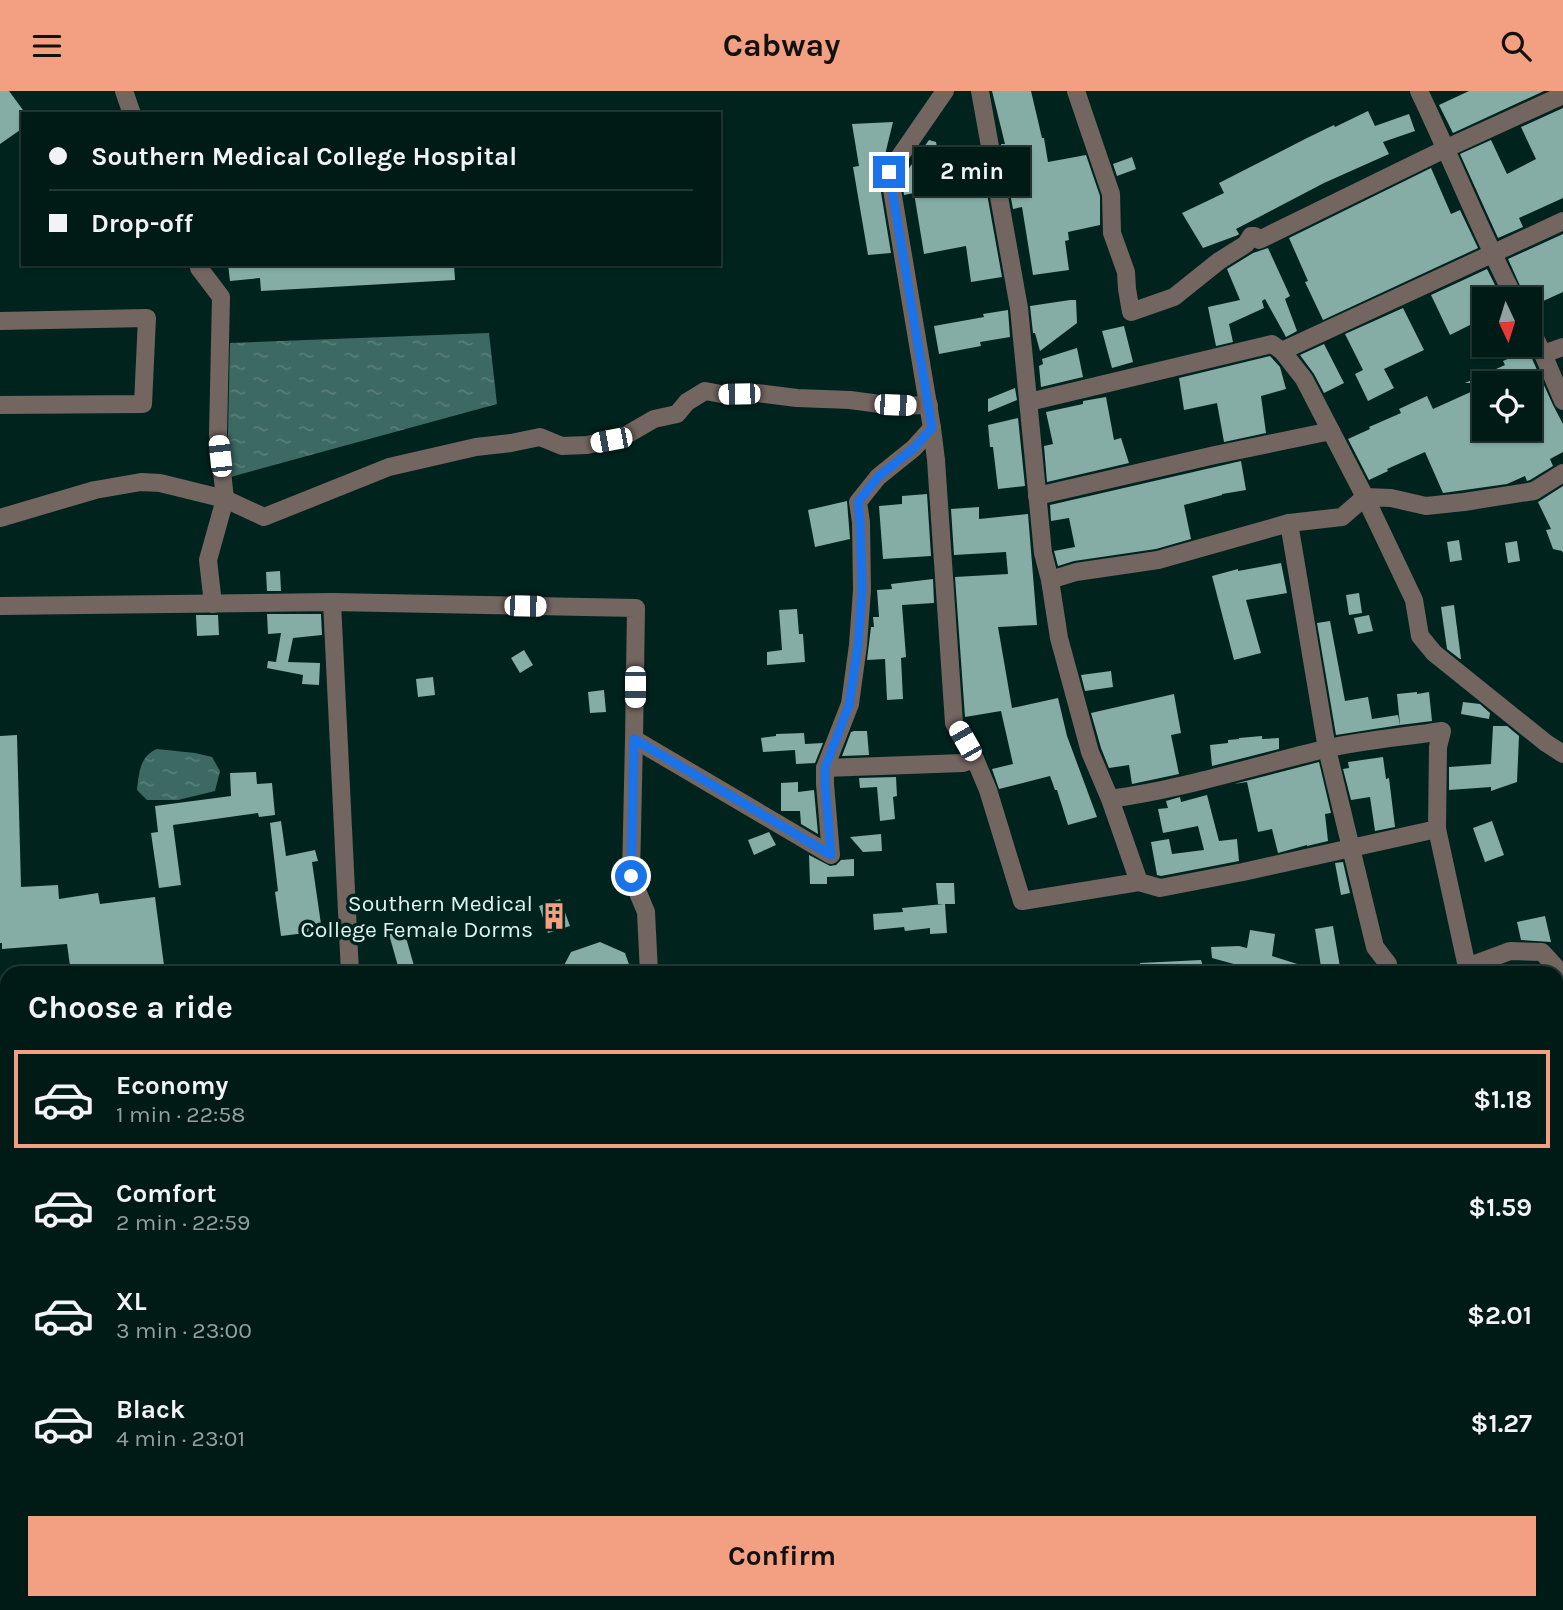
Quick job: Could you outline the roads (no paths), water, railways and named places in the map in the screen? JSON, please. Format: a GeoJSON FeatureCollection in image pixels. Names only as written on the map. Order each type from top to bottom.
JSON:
{"type":"FeatureCollection","features":[{"type":"Feature","properties":{"kind":"street"},"geometry":{"type":"LineString","coordinates":[[124,91],[131,112]]}},
{"type":"Feature","properties":{"kind":"street"},"geometry":{"type":"LineString","coordinates":[[945,91],[889,172],[932,428],[954,723],[975,759],[988,790],[1022,901],[1139,882],[1160,888],[1437,829]]}},
{"type":"Feature","properties":{"kind":"street"},"geometry":{"type":"LineString","coordinates":[[980,91],[1019,308],[1043,553],[1059,638],[1090,753],[1110,799],[1139,882]]}},
{"type":"Feature","properties":{"kind":"street"},"geometry":{"type":"LineString","coordinates":[[1076,91],[1111,194],[1112,233],[1126,272],[1131,311],[1174,297],[1219,261],[1246,244],[1251,236],[1259,240],[1447,148],[1563,95]]}},
{"type":"Feature","properties":{"kind":"street"},"geometry":{"type":"LineString","coordinates":[[1419,91],[1509,287]]}},
{"type":"Feature","properties":{"kind":"street"},"geometry":{"type":"LineString","coordinates":[[1282,351],[1563,221]]}},
{"type":"Feature","properties":{"kind":"street"},"geometry":{"type":"LineString","coordinates":[[200,266],[221,297],[218,434],[225,499],[208,560],[213,604]]}},
{"type":"Feature","properties":{"kind":"street"},"geometry":{"type":"LineString","coordinates":[[0,321],[147,318],[143,404],[0,405]]}},
{"type":"Feature","properties":{"kind":"street"},"geometry":{"type":"LineString","coordinates":[[1029,402],[1272,344],[1282,351],[1304,379],[1365,497],[1414,600],[1420,636],[1434,653],[1563,754]]}},
{"type":"Feature","properties":{"kind":"street"},"geometry":{"type":"LineString","coordinates":[[1563,347],[1543,354],[1563,401]]}},
{"type":"Feature","properties":{"kind":"street"},"geometry":{"type":"LineString","coordinates":[[0,518],[95,490],[141,482],[160,483],[225,499],[264,517],[388,467],[476,447],[540,437],[562,446],[587,445],[623,437],[654,419],[677,414],[687,402],[705,391],[895,405],[929,405]]}},
{"type":"Feature","properties":{"kind":"street"},"geometry":{"type":"LineString","coordinates":[[634,739],[831,855],[825,768],[849,705],[858,645],[862,590],[858,502],[878,477],[914,448],[932,428]]}},
{"type":"Feature","properties":{"kind":"street"},"geometry":{"type":"LineString","coordinates":[[1037,496],[1331,431]]}},
{"type":"Feature","properties":{"kind":"street"},"geometry":{"type":"LineString","coordinates":[[1050,580],[1076,572],[1158,560],[1289,523],[1342,517],[1365,497],[1391,498],[1426,506],[1464,502],[1534,491],[1563,473]]}},
{"type":"Feature","properties":{"kind":"street"},"geometry":{"type":"LineString","coordinates":[[1289,523],[1327,748],[1375,947],[1388,964]]}},
{"type":"Feature","properties":{"kind":"street"},"geometry":{"type":"LineString","coordinates":[[332,602],[351,966]]}},
{"type":"Feature","properties":{"kind":"street"},"geometry":{"type":"LineString","coordinates":[[0,606],[332,602],[636,608],[631,876],[646,912],[649,966]]}},
{"type":"Feature","properties":{"kind":"street"},"geometry":{"type":"LineString","coordinates":[[1110,799],[1196,783],[1327,748],[1443,731],[1438,747],[1437,829],[1467,966]]}},
{"type":"Feature","properties":{"kind":"street"},"geometry":{"type":"LineString","coordinates":[[825,768],[963,763],[975,759]]}},
{"type":"Feature","properties":{"kind":"street"},"geometry":{"type":"LineString","coordinates":[[1478,966],[1510,951],[1542,952],[1555,966]]}},
{"type":"Feature","properties":{"kind":"water"},"geometry":{"type":"Polygon","coordinates":[[[489,333],[497,404],[227,478],[230,343],[489,333]]]}},
{"type":"Feature","properties":{"kind":"water"},"geometry":{"type":"Polygon","coordinates":[[[157,749],[212,757],[220,771],[215,791],[178,800],[147,800],[137,790],[140,771],[147,756],[157,749]]]}},
{"type":"Feature","properties":{"kind":"place","name":"Southern Medical College Female Dorms"},"geometry":{"type":"Point","coordinates":[554,916]}}]}
